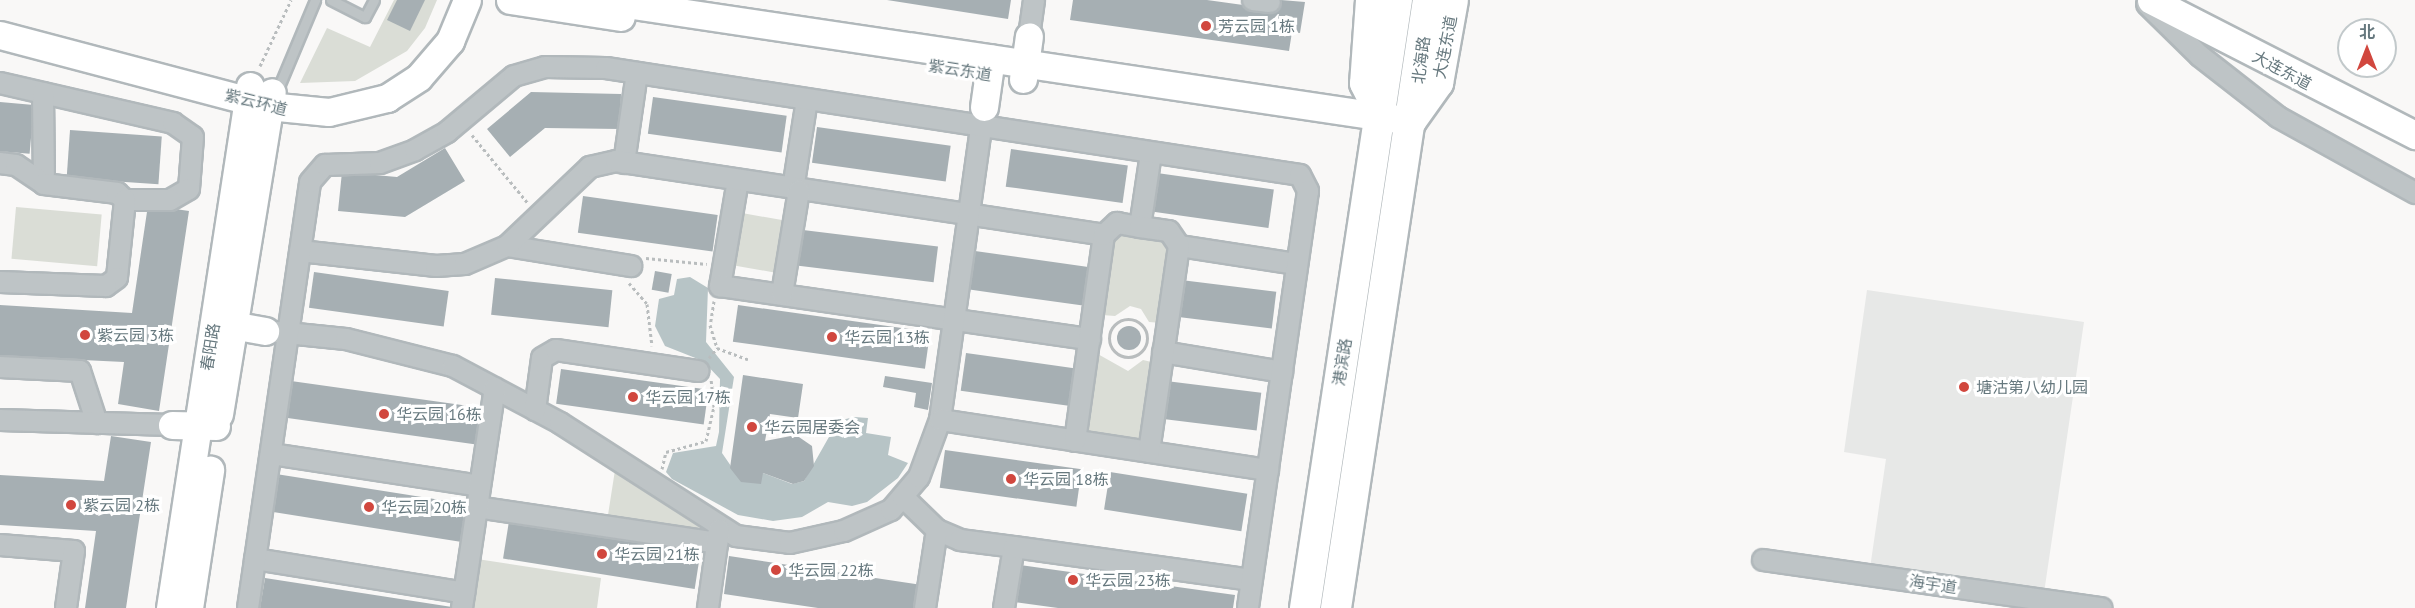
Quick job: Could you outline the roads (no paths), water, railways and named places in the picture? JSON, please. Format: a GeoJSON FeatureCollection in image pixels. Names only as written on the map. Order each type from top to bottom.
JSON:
{"type":"FeatureCollection","features":[{"type":"Feature","properties":{"kind":"main road","name":"北海路"},"geometry":{"type":"LineString","coordinates":[[1378,125],[1397,0]]}},
{"type":"Feature","properties":{"kind":"main road","name":"北海路"},"geometry":{"type":"LineString","coordinates":[[1411,129],[1428,0]]}},
{"type":"Feature","properties":{"kind":"main road","name":"港滨路"},"geometry":{"type":"LineString","coordinates":[[1305,608],[1378,125]]}},
{"type":"Feature","properties":{"kind":"main road","name":"港滨路"},"geometry":{"type":"LineString","coordinates":[[1336,608],[1411,129]]}},
{"type":"Feature","properties":{"kind":"street","name":"紫云环道"},"geometry":{"type":"LineString","coordinates":[[0,35],[272,95],[333,98],[376,86],[416,58],[452,11],[467,0]]}},
{"type":"Feature","properties":{"kind":"street"},"geometry":{"type":"LineString","coordinates":[[452,11],[508,0]]}},
{"type":"Feature","properties":{"kind":"street","name":"紫云东道"},"geometry":{"type":"LineString","coordinates":[[508,0],[990,66],[1411,129]]}},
{"type":"Feature","properties":{"kind":"street","name":"紫云东道"},"geometry":{"type":"LineString","coordinates":[[599,0],[990,66]]}},
{"type":"Feature","properties":{"kind":"street"},"geometry":{"type":"LineString","coordinates":[[1024,71],[1034,0]]}},
{"type":"Feature","properties":{"kind":"street"},"geometry":{"type":"LineString","coordinates":[[1369,0],[1363,83],[1378,125]]}},
{"type":"Feature","properties":{"kind":"street","name":"大连东道"},"geometry":{"type":"LineString","coordinates":[[1411,129],[1439,83],[1454,0]]}},
{"type":"Feature","properties":{"kind":"street"},"geometry":{"type":"LineString","coordinates":[[2143,0],[2200,56],[2287,123],[2415,193]]}},
{"type":"Feature","properties":{"kind":"street","name":"大连东道"},"geometry":{"type":"LineString","coordinates":[[2151,0],[2415,135]]}},
{"type":"Feature","properties":{"kind":"street","name":"紫云环道"},"geometry":{"type":"LineString","coordinates":[[0,21],[272,95]]}},
{"type":"Feature","properties":{"kind":"street"},"geometry":{"type":"LineString","coordinates":[[477,507],[790,543],[844,531],[891,510],[919,477],[940,420],[990,66]]}},
{"type":"Feature","properties":{"kind":"street"},"geometry":{"type":"LineString","coordinates":[[248,608],[271,454],[277,332],[300,251],[310,182],[325,165],[380,163],[423,146],[460,120],[514,76],[545,67],[637,73],[807,100],[983,118],[1151,153],[1300,175],[1308,190],[1248,608]]}},
{"type":"Feature","properties":{"kind":"street"},"geometry":{"type":"LineString","coordinates":[[624,163],[637,73]]}},
{"type":"Feature","properties":{"kind":"street"},"geometry":{"type":"LineString","coordinates":[[0,83],[173,123],[193,137],[189,189],[170,200],[124,200],[117,193],[44,184],[16,165],[0,163]]}},
{"type":"Feature","properties":{"kind":"street"},"geometry":{"type":"LineString","coordinates":[[43,93],[44,184]]}},
{"type":"Feature","properties":{"kind":"street","name":"春阳路"},"geometry":{"type":"LineString","coordinates":[[170,608],[208,425],[224,323],[272,95]]}},
{"type":"Feature","properties":{"kind":"street"},"geometry":{"type":"LineString","coordinates":[[782,294],[807,100]]}},
{"type":"Feature","properties":{"kind":"street"},"geometry":{"type":"LineString","coordinates":[[1140,227],[1151,153]]}},
{"type":"Feature","properties":{"kind":"street"},"geometry":{"type":"LineString","coordinates":[[300,251],[436,266],[465,264],[507,246],[590,167],[624,163],[1104,235]]}},
{"type":"Feature","properties":{"kind":"street"},"geometry":{"type":"LineString","coordinates":[[738,180],[722,276],[782,294],[1090,339]]}},
{"type":"Feature","properties":{"kind":"street"},"geometry":{"type":"LineString","coordinates":[[0,282],[106,286],[117,278],[124,200]]}},
{"type":"Feature","properties":{"kind":"street"},"geometry":{"type":"LineString","coordinates":[[1075,441],[1104,235],[1117,223],[1169,231],[1179,246],[1149,452]]}},
{"type":"Feature","properties":{"kind":"street"},"geometry":{"type":"LineString","coordinates":[[507,246],[631,266]]}},
{"type":"Feature","properties":{"kind":"street"},"geometry":{"type":"LineString","coordinates":[[1179,246],[1298,264]]}},
{"type":"Feature","properties":{"kind":"street"},"geometry":{"type":"LineString","coordinates":[[224,323],[277,332],[346,339],[453,366],[535,410],[718,534]]}},
{"type":"Feature","properties":{"kind":"street"},"geometry":{"type":"LineString","coordinates":[[535,410],[542,358],[556,350],[698,371]]}},
{"type":"Feature","properties":{"kind":"street"},"geometry":{"type":"LineString","coordinates":[[1163,352],[1282,372]]}},
{"type":"Feature","properties":{"kind":"street"},"geometry":{"type":"LineString","coordinates":[[0,367],[80,370],[97,423]]}},
{"type":"Feature","properties":{"kind":"street"},"geometry":{"type":"LineString","coordinates":[[255,559],[463,600],[495,388]]}},
{"type":"Feature","properties":{"kind":"street"},"geometry":{"type":"LineString","coordinates":[[0,420],[208,425]]}},
{"type":"Feature","properties":{"kind":"street"},"geometry":{"type":"LineString","coordinates":[[940,420],[1268,470]]}},
{"type":"Feature","properties":{"kind":"street","name":"春阳路"},"geometry":{"type":"LineString","coordinates":[[189,608],[208,425]]}},
{"type":"Feature","properties":{"kind":"street"},"geometry":{"type":"LineString","coordinates":[[271,454],[480,486]]}},
{"type":"Feature","properties":{"kind":"street"},"geometry":{"type":"LineString","coordinates":[[903,497],[937,530],[960,540],[1252,580]]}},
{"type":"Feature","properties":{"kind":"street"},"geometry":{"type":"LineString","coordinates":[[925,608],[937,530]]}},
{"type":"Feature","properties":{"kind":"street"},"geometry":{"type":"LineString","coordinates":[[708,608],[718,534]]}},
{"type":"Feature","properties":{"kind":"street"},"geometry":{"type":"LineString","coordinates":[[0,545],[74,550],[66,608]]}},
{"type":"Feature","properties":{"kind":"street"},"geometry":{"type":"LineString","coordinates":[[1004,608],[1014,547]]}},
{"type":"Feature","properties":{"kind":"street","name":"海宇道"},"geometry":{"type":"LineString","coordinates":[[2057,608],[1763,563],[2102,608]]}},
{"type":"Feature","properties":{"kind":"lane"},"geometry":{"type":"LineString","coordinates":[[272,95],[315,0]]}},
{"type":"Feature","properties":{"kind":"lane"},"geometry":{"type":"LineString","coordinates":[[331,0],[365,17],[374,0]]}},
{"type":"Feature","properties":{"kind":"place","name":"芳云园 1栋"},"geometry":{"type":"Point","coordinates":[1206,26]}},
{"type":"Feature","properties":{"kind":"place","name":"紫云园 3栋"},"geometry":{"type":"Point","coordinates":[85,335]}},
{"type":"Feature","properties":{"kind":"place","name":"华云园 13栋"},"geometry":{"type":"Point","coordinates":[832,337]}},
{"type":"Feature","properties":{"kind":"place","name":"塘沽第八幼儿园"},"geometry":{"type":"Point","coordinates":[1964,387]}},
{"type":"Feature","properties":{"kind":"place","name":"华云园 17栋"},"geometry":{"type":"Point","coordinates":[633,397]}},
{"type":"Feature","properties":{"kind":"place","name":"华云园 16栋"},"geometry":{"type":"Point","coordinates":[384,414]}},
{"type":"Feature","properties":{"kind":"place","name":"华云园居委会"},"geometry":{"type":"Point","coordinates":[752,427]}},
{"type":"Feature","properties":{"kind":"place","name":"华云园 18栋"},"geometry":{"type":"Point","coordinates":[1011,479]}},
{"type":"Feature","properties":{"kind":"place","name":"紫云园 2栋"},"geometry":{"type":"Point","coordinates":[71,505]}},
{"type":"Feature","properties":{"kind":"place","name":"华云园 20栋"},"geometry":{"type":"Point","coordinates":[369,507]}},
{"type":"Feature","properties":{"kind":"place","name":"华云园 21栋"},"geometry":{"type":"Point","coordinates":[602,554]}},
{"type":"Feature","properties":{"kind":"place","name":"华云园 22栋"},"geometry":{"type":"Point","coordinates":[776,570]}},
{"type":"Feature","properties":{"kind":"place","name":"华云园 23栋"},"geometry":{"type":"Point","coordinates":[1073,580]}}]}
